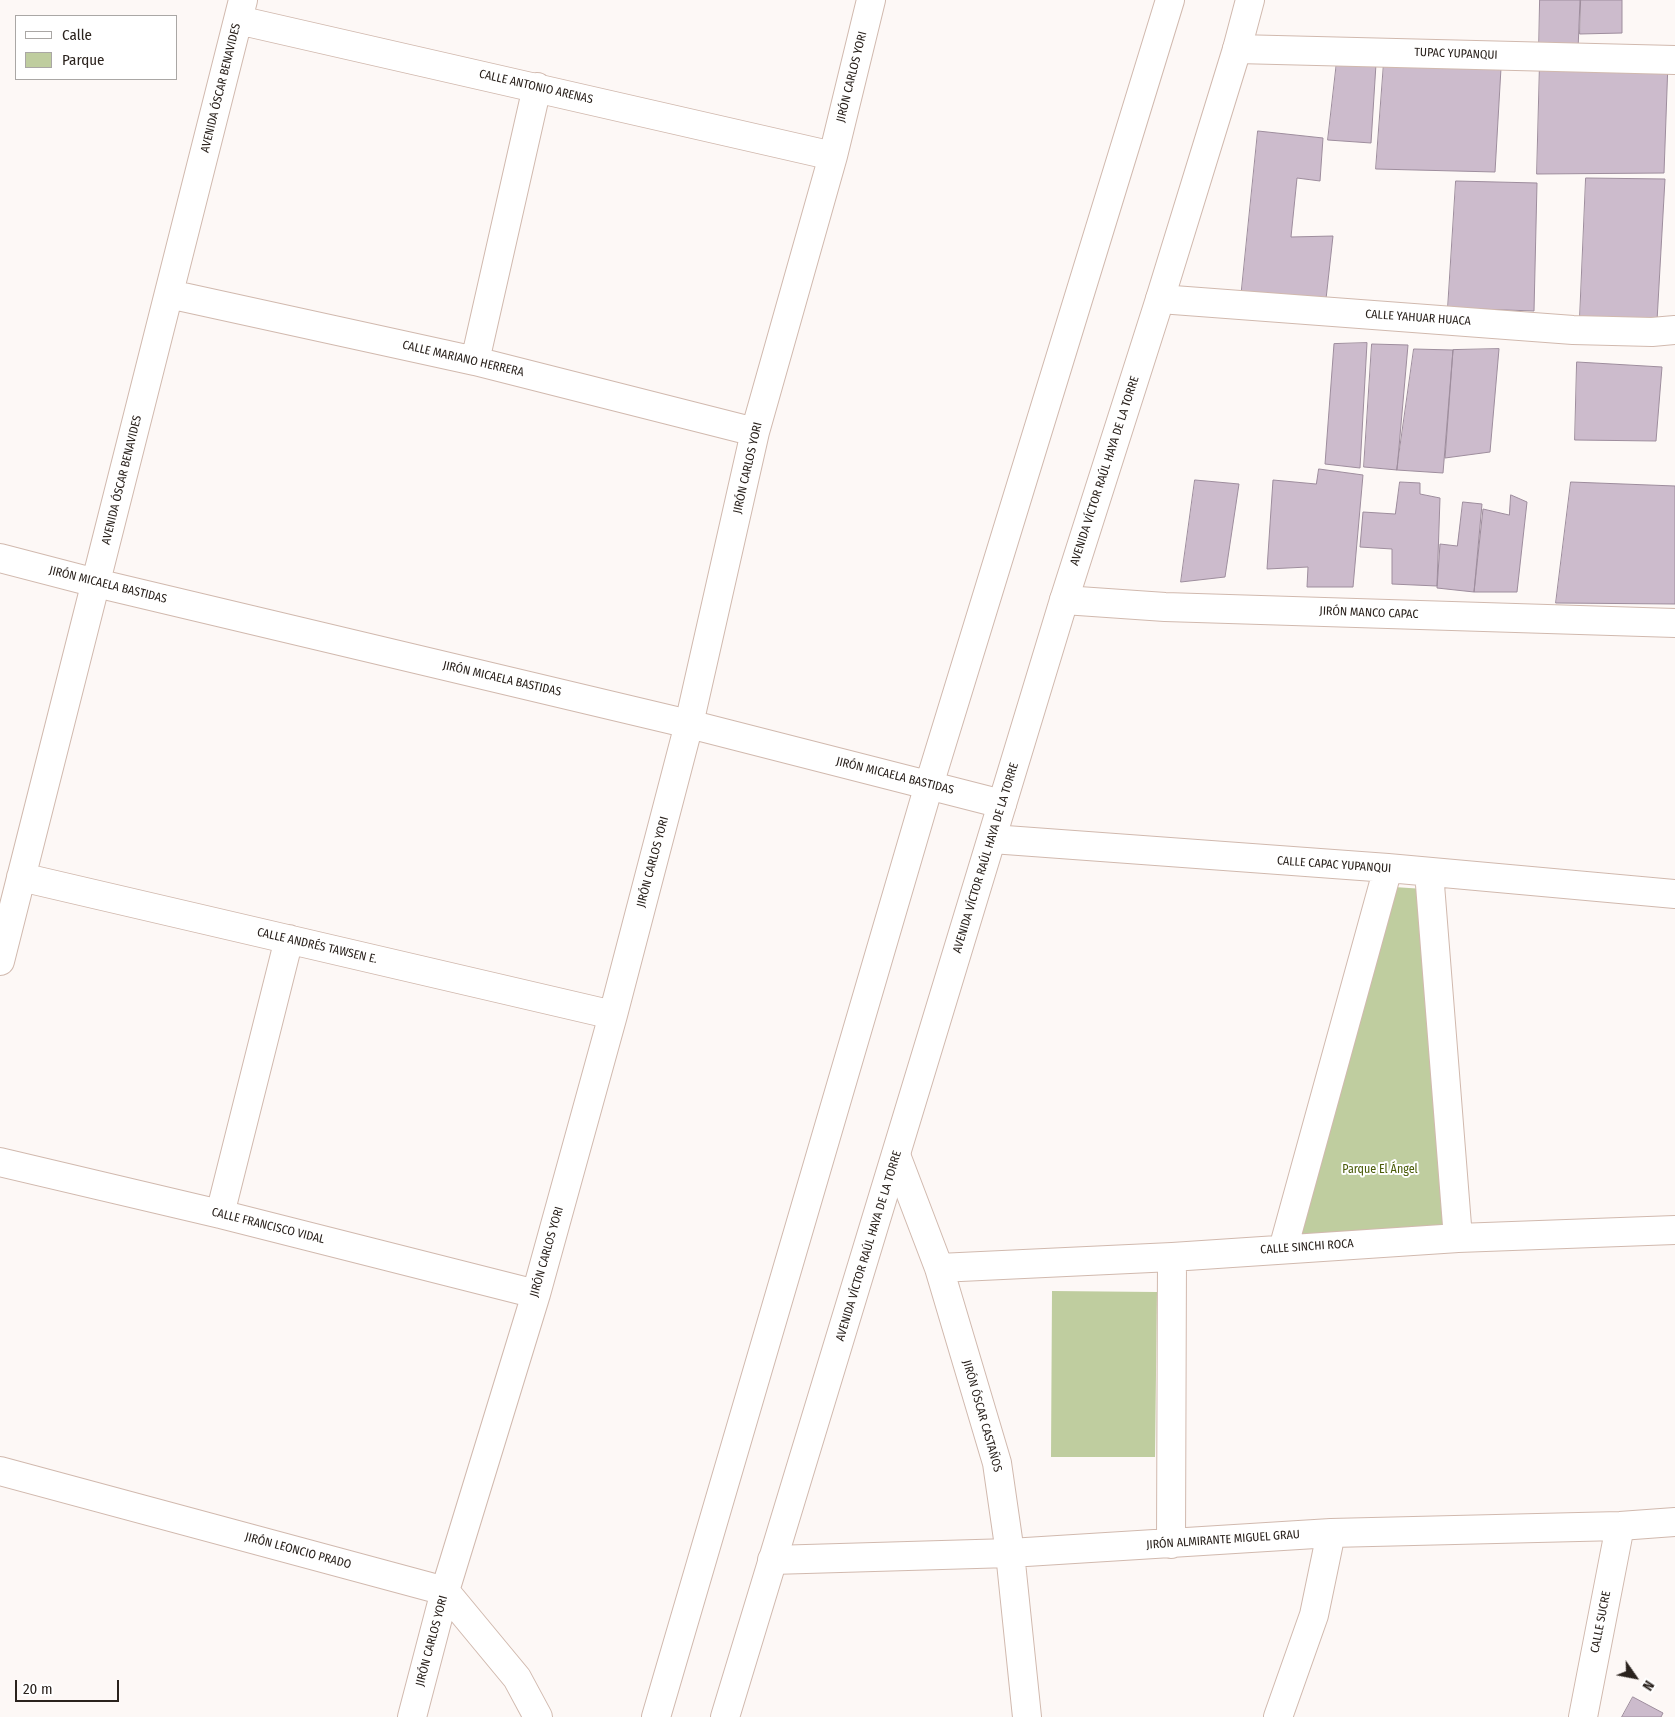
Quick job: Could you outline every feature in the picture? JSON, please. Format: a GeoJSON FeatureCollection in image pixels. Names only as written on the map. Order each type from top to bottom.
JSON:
{"type":"FeatureCollection","features":[{"type":"Feature","properties":{"kind":"street","name":"JIRÓN CARLOS YORI"},"geometry":{"type":"LineString","coordinates":[[412,1717],[445,1591],[536,1294],[613,1015],[689,724],[756,432],[833,156],[871,0]]}},
{"type":"Feature","properties":{"kind":"street"},"geometry":{"type":"LineString","coordinates":[[656,1717],[929,785],[1170,0]]}},
{"type":"Feature","properties":{"kind":"street","name":"AVENIDA VÍCTOR RAÚL HAYA DE LA TORRE"},"geometry":{"type":"LineString","coordinates":[[725,1717],[1064,600],[1160,299],[1237,49],[1250,0]]}},
{"type":"Feature","properties":{"kind":"street","name":"CALLE ANTONIO ARENAS"},"geometry":{"type":"LineString","coordinates":[[241,10],[537,88],[833,156]]}},
{"type":"Feature","properties":{"kind":"street","name":"AVENIDA ÓSCAR BENAVIDES"},"geometry":{"type":"LineString","coordinates":[[0,961],[241,10]]}},
{"type":"Feature","properties":{"kind":"street","name":"TUPAC YUPANQUI"},"geometry":{"type":"LineString","coordinates":[[1237,49],[1675,60]]}},
{"type":"Feature","properties":{"kind":"street"},"geometry":{"type":"LineString","coordinates":[[475,361],[537,88]]}},
{"type":"Feature","properties":{"kind":"street","name":"CALLE MARIANO HERRERA"},"geometry":{"type":"LineString","coordinates":[[169,294],[475,361],[756,432]]}},
{"type":"Feature","properties":{"kind":"street","name":"CALLE YAHUAR HUACA"},"geometry":{"type":"LineString","coordinates":[[1160,299],[1573,330],[1652,332],[1675,330]]}},
{"type":"Feature","properties":{"kind":"street","name":"JIRÓN MICAELA BASTIDAS"},"geometry":{"type":"LineString","coordinates":[[0,558],[96,583],[689,724],[1002,804]]}},
{"type":"Feature","properties":{"kind":"street","name":"JIRÓN MANCO CAPAC"},"geometry":{"type":"LineString","coordinates":[[1064,600],[1166,607],[1675,623]]}},
{"type":"Feature","properties":{"kind":"street","name":"CALLE CAPAC YUPANQUI"},"geometry":{"type":"LineString","coordinates":[[992,839],[1388,868],[1675,894]]}},
{"type":"Feature","properties":{"kind":"street"},"geometry":{"type":"LineString","coordinates":[[1283,1249],[1388,868]]}},
{"type":"Feature","properties":{"kind":"street"},"geometry":{"type":"LineString","coordinates":[[1429,872],[1458,1238]]}},
{"type":"Feature","properties":{"kind":"street","name":"CALLE ANDRÉS TAWSEN E."},"geometry":{"type":"LineString","coordinates":[[21,877],[613,1015]]}},
{"type":"Feature","properties":{"kind":"street"},"geometry":{"type":"LineString","coordinates":[[220,1214],[288,939]]}},
{"type":"Feature","properties":{"kind":"street","name":"JIRÓN ÓSCAR CASTAÑOS"},"geometry":{"type":"LineString","coordinates":[[896,1156],[939,1268],[997,1463],[1010,1553],[1028,1717]]}},
{"type":"Feature","properties":{"kind":"street","name":"CALLE FRANCISCO VIDAL"},"geometry":{"type":"LineString","coordinates":[[0,1162],[220,1214],[536,1294]]}},
{"type":"Feature","properties":{"kind":"street","name":"CALLE SINCHI ROCA"},"geometry":{"type":"LineString","coordinates":[[939,1268],[1172,1257],[1458,1238],[1675,1230]]}},
{"type":"Feature","properties":{"kind":"street"},"geometry":{"type":"LineString","coordinates":[[1171,1544],[1172,1257]]}},
{"type":"Feature","properties":{"kind":"street","name":"JIRÓN LEONCIO PRADO"},"geometry":{"type":"LineString","coordinates":[[0,1471],[445,1591]]}},
{"type":"Feature","properties":{"kind":"street","name":"JIRÓN ALMIRANTE MIGUEL GRAU"},"geometry":{"type":"LineString","coordinates":[[772,1560],[1010,1553],[1332,1533],[1620,1526],[1675,1522]]}},
{"type":"Feature","properties":{"kind":"street","name":"CALLE SUCRE"},"geometry":{"type":"LineString","coordinates":[[1583,1717],[1620,1526]]}},
{"type":"Feature","properties":{"kind":"street"},"geometry":{"type":"LineString","coordinates":[[1278,1717],[1314,1615],[1332,1533]]}},
{"type":"Feature","properties":{"kind":"street"},"geometry":{"type":"LineString","coordinates":[[445,1591],[516,1678],[538,1717]]}},
{"type":"Feature","properties":{"kind":"green space","name":"Parque El Ángel"},"geometry":{"type":"Polygon","coordinates":[[[1394,887],[1424,889],[1445,1230],[1296,1237],[1394,887]]]}},
{"type":"Feature","properties":{"kind":"green space"},"geometry":{"type":"Polygon","coordinates":[[[1052,1291],[1157,1292],[1155,1457],[1051,1457],[1052,1291]]]}},
{"type":"Feature","properties":{"kind":"building"},"geometry":{"type":"Polygon","coordinates":[[[1540,0],[1580,0],[1578,50],[1539,50],[1540,0]]]}},
{"type":"Feature","properties":{"kind":"building"},"geometry":{"type":"Polygon","coordinates":[[[1581,0],[1622,0],[1622,33],[1580,34],[1581,0]]]}},
{"type":"Feature","properties":{"kind":"building"},"geometry":{"type":"Polygon","coordinates":[[[1337,61],[1376,64],[1371,143],[1328,140],[1337,61]]]}},
{"type":"Feature","properties":{"kind":"building"},"geometry":{"type":"Polygon","coordinates":[[[1540,61],[1668,62],[1664,173],[1537,174],[1540,61]]]}},
{"type":"Feature","properties":{"kind":"building"},"geometry":{"type":"Polygon","coordinates":[[[1384,62],[1501,68],[1495,172],[1376,169],[1384,62]]]}},
{"type":"Feature","properties":{"kind":"building"},"geometry":{"type":"Polygon","coordinates":[[[1258,131],[1323,138],[1320,181],[1297,178],[1291,237],[1333,236],[1326,299],[1241,298],[1258,131]]]}},
{"type":"Feature","properties":{"kind":"building"},"geometry":{"type":"Polygon","coordinates":[[[1586,178],[1665,179],[1657,321],[1580,317],[1586,178]]]}},
{"type":"Feature","properties":{"kind":"building"},"geometry":{"type":"Polygon","coordinates":[[[1456,181],[1537,183],[1534,311],[1448,308],[1456,181]]]}},
{"type":"Feature","properties":{"kind":"building"},"geometry":{"type":"Polygon","coordinates":[[[1367,343],[1360,468],[1325,464],[1334,344],[1367,343]]]}},
{"type":"Feature","properties":{"kind":"building"},"geometry":{"type":"Polygon","coordinates":[[[1372,344],[1408,345],[1397,470],[1364,467],[1372,344]]]}},
{"type":"Feature","properties":{"kind":"building"},"geometry":{"type":"Polygon","coordinates":[[[1414,349],[1453,350],[1443,473],[1397,470],[1414,349]]]}},
{"type":"Feature","properties":{"kind":"building"},"geometry":{"type":"Polygon","coordinates":[[[1499,349],[1490,452],[1445,458],[1453,350],[1499,349]]]}},
{"type":"Feature","properties":{"kind":"building"},"geometry":{"type":"Polygon","coordinates":[[[1577,362],[1662,367],[1656,441],[1575,440],[1577,362]]]}},
{"type":"Feature","properties":{"kind":"building"},"geometry":{"type":"Polygon","coordinates":[[[1319,469],[1363,475],[1353,587],[1307,587],[1308,567],[1267,569],[1273,480],[1316,484],[1319,469]]]}},
{"type":"Feature","properties":{"kind":"building"},"geometry":{"type":"Polygon","coordinates":[[[1195,480],[1239,484],[1225,577],[1181,582],[1195,480]]]}},
{"type":"Feature","properties":{"kind":"building"},"geometry":{"type":"Polygon","coordinates":[[[1400,482],[1420,483],[1420,494],[1440,498],[1437,586],[1392,584],[1392,549],[1360,547],[1363,512],[1395,514],[1400,482]]]}},
{"type":"Feature","properties":{"kind":"building"},"geometry":{"type":"Polygon","coordinates":[[[1571,482],[1675,486],[1675,604],[1556,603],[1571,482]]]}},
{"type":"Feature","properties":{"kind":"building"},"geometry":{"type":"Polygon","coordinates":[[[1511,495],[1527,502],[1517,592],[1474,592],[1483,509],[1509,515],[1511,495]]]}},
{"type":"Feature","properties":{"kind":"building"},"geometry":{"type":"Polygon","coordinates":[[[1463,502],[1482,504],[1474,592],[1437,588],[1440,544],[1457,546],[1463,502]]]}},
{"type":"Feature","properties":{"kind":"building"},"geometry":{"type":"Polygon","coordinates":[[[1633,1697],[1663,1713],[1661,1717],[1622,1717],[1633,1697]]]}}]}
